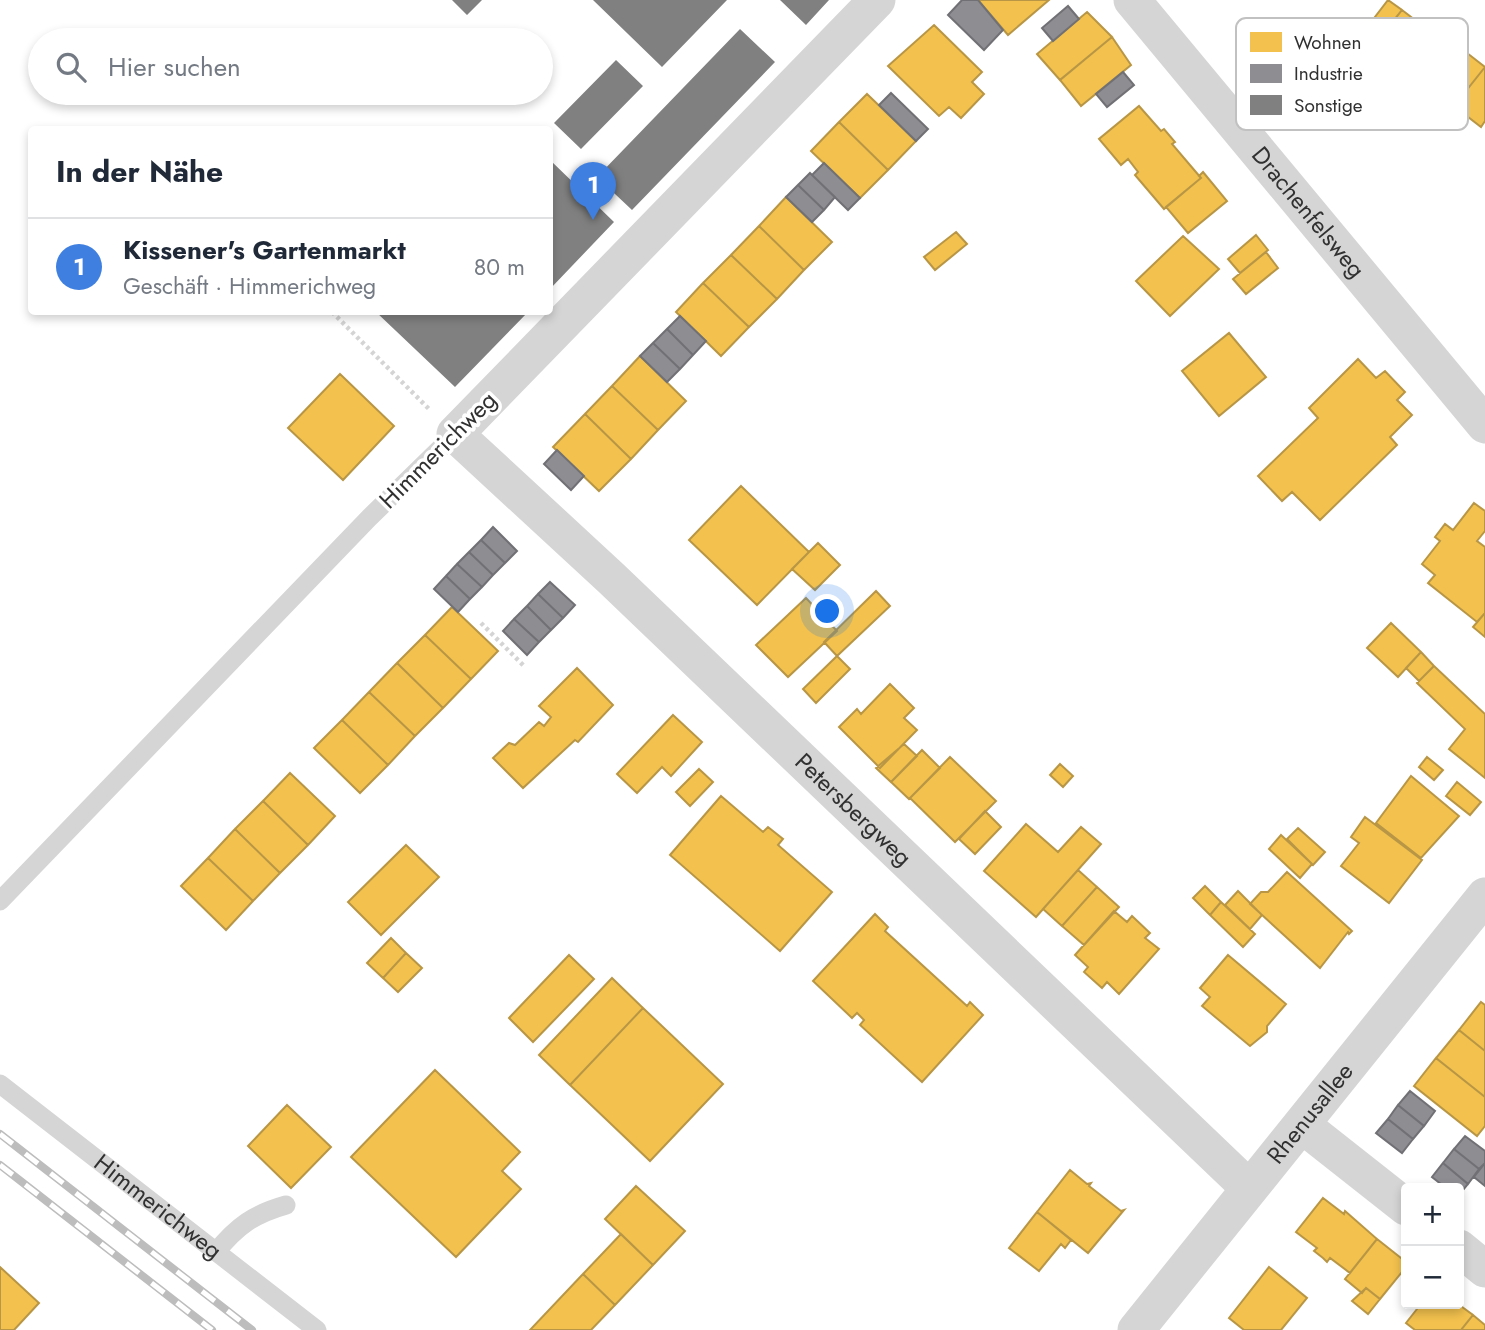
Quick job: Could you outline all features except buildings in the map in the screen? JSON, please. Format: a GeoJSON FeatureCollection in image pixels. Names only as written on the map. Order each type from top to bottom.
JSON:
{"type":"FeatureCollection","features":[{"type":"Feature","properties":{"kind":"street","name":"Himmerichweg"},"geometry":{"type":"LineString","coordinates":[[455,434],[877,0]]}},
{"type":"Feature","properties":{"kind":"street","name":"Drachenfelsweg"},"geometry":{"type":"LineString","coordinates":[[1132,0],[1236,125]]}},
{"type":"Feature","properties":{"kind":"street","name":"Drachenfelsweg"},"geometry":{"type":"LineString","coordinates":[[1240,130],[1485,425]]}},
{"type":"Feature","properties":{"kind":"street","name":"Petersbergweg"},"geometry":{"type":"LineString","coordinates":[[455,434],[620,587],[1249,1188]]}},
{"type":"Feature","properties":{"kind":"street","name":"Rhenusallee"},"geometry":{"type":"LineString","coordinates":[[1136,1330],[1485,895]]}},
{"type":"Feature","properties":{"kind":"street"},"geometry":{"type":"LineString","coordinates":[[1302,1125],[1401,1203]]}},
{"type":"Feature","properties":{"kind":"street"},"geometry":{"type":"LineString","coordinates":[[1464,1252],[1485,1269]]}},
{"type":"Feature","properties":{"kind":"lane","name":"Himmerichweg"},"geometry":{"type":"LineString","coordinates":[[0,901],[359,528],[455,434]]}},
{"type":"Feature","properties":{"kind":"lane","name":"Himmerichweg"},"geometry":{"type":"LineString","coordinates":[[0,1084],[317,1330]]}},
{"type":"Feature","properties":{"kind":"lane"},"geometry":{"type":"LineString","coordinates":[[216,1252],[228,1237],[258,1212],[286,1205]]}},
{"type":"Feature","properties":{"kind":"path"},"geometry":{"type":"LineString","coordinates":[[335,315],[455,434]]}},
{"type":"Feature","properties":{"kind":"path"},"geometry":{"type":"LineString","coordinates":[[481,623],[526,667]]}},
{"type":"Feature","properties":{"kind":"railway"},"geometry":{"type":"LineString","coordinates":[[0,1134],[252,1330]]}},
{"type":"Feature","properties":{"kind":"railway"},"geometry":{"type":"LineString","coordinates":[[0,1165],[212,1330]]}},
{"type":"Feature","properties":{"kind":"place","name":"Kissener's Gartenmarkt"},"geometry":{"type":"Point","coordinates":[593,220]}}]}
